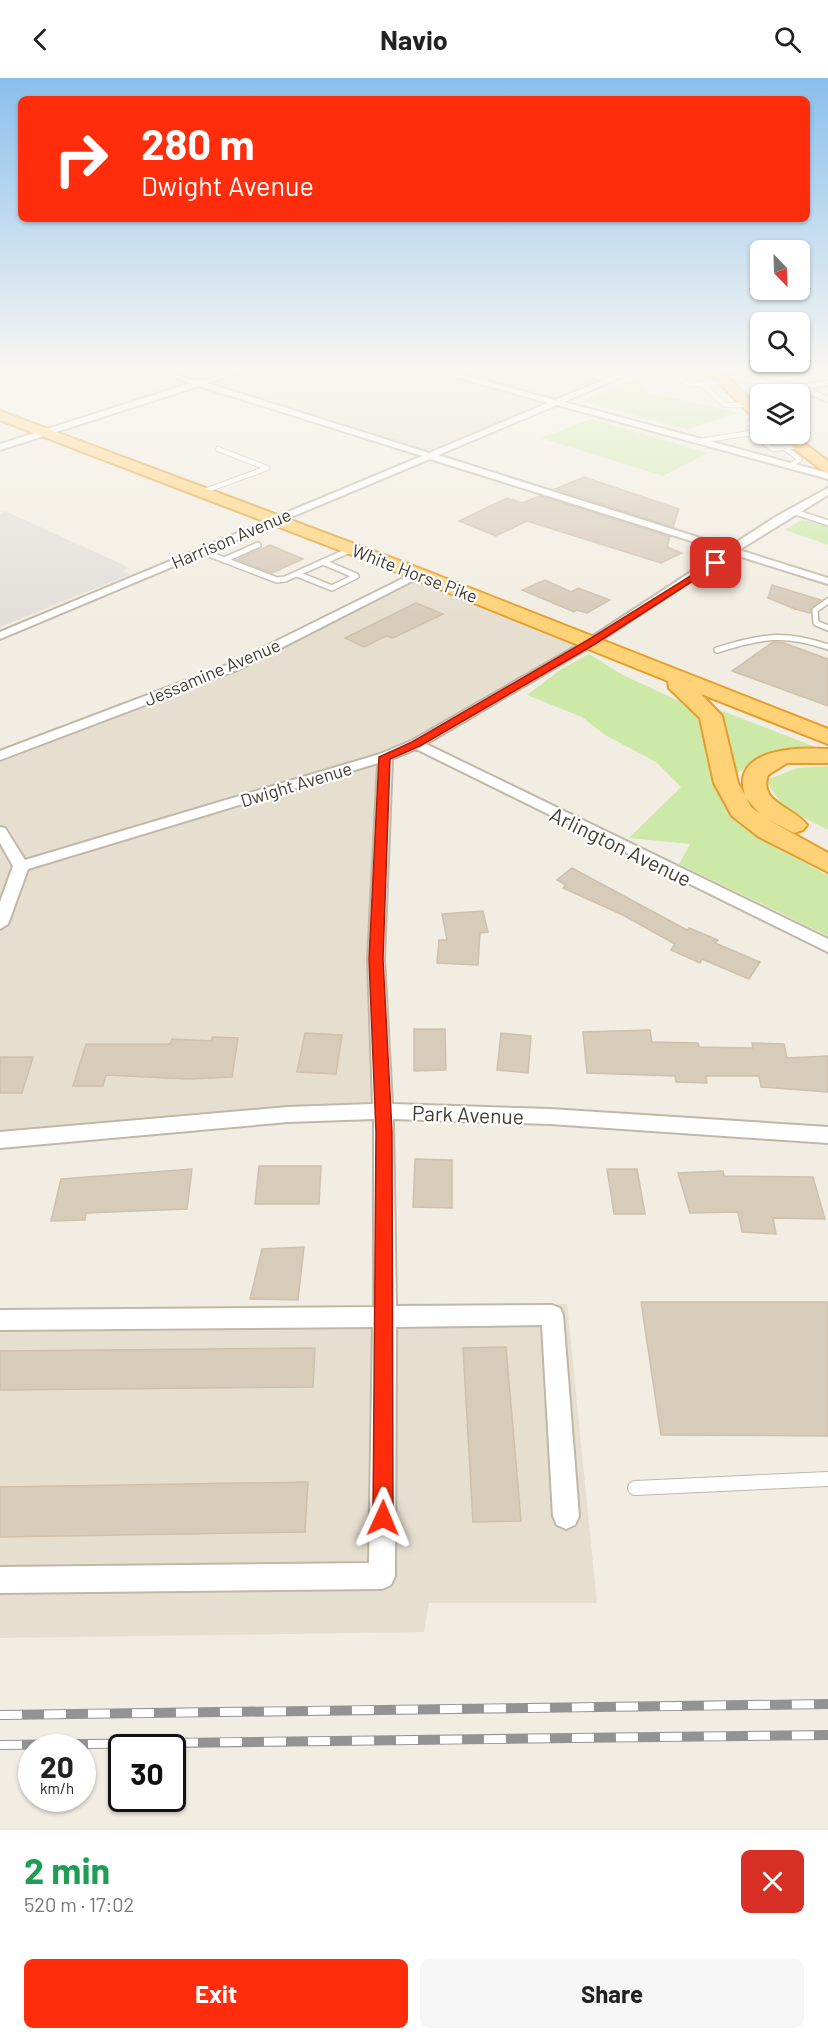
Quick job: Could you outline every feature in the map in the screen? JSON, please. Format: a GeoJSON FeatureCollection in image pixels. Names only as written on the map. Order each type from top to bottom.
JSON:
{"type":"FeatureCollection","features":[{"type":"Feature","properties":{"kind":"highway","name":"White Horse Pike"},"geometry":{"type":"LineString","coordinates":[[103,454],[418,574],[828,737]]}},
{"type":"Feature","properties":{"kind":"highway"},"geometry":{"type":"LineString","coordinates":[[810,454],[828,468]]}},
{"type":"Feature","properties":{"kind":"highway"},"geometry":{"type":"LineString","coordinates":[[664,672],[696,698],[711,717],[726,783],[741,811],[768,832],[828,864]]}},
{"type":"Feature","properties":{"kind":"highway"},"geometry":{"type":"LineString","coordinates":[[828,756],[801,754],[777,758],[758,769],[752,787],[762,804],[774,815],[828,843]]}},
{"type":"Feature","properties":{"kind":"street"},"geometry":{"type":"LineString","coordinates":[[425,454],[828,581]]}},
{"type":"Feature","properties":{"kind":"street","name":"Harrison Avenue"},"geometry":{"type":"LineString","coordinates":[[0,636],[432,454]]}},
{"type":"Feature","properties":{"kind":"street"},"geometry":{"type":"LineString","coordinates":[[745,454],[828,476]]}},
{"type":"Feature","properties":{"kind":"street","name":"Dwight Avenue"},"geometry":{"type":"LineString","coordinates":[[21,866],[385,757],[416,744],[591,642],[828,491]]}},
{"type":"Feature","properties":{"kind":"street","name":"Jessamine Avenue"},"geometry":{"type":"LineString","coordinates":[[0,756],[237,666],[418,574]]}},
{"type":"Feature","properties":{"kind":"street","name":"Arlington Avenue"},"geometry":{"type":"LineString","coordinates":[[416,744],[828,946]]}},
{"type":"Feature","properties":{"kind":"street"},"geometry":{"type":"LineString","coordinates":[[0,1580],[382,1576],[385,1314],[383,1111],[376,959],[385,757]]}},
{"type":"Feature","properties":{"kind":"street"},"geometry":{"type":"LineString","coordinates":[[0,831],[21,866],[0,924]]}},
{"type":"Feature","properties":{"kind":"street","name":"Park Avenue"},"geometry":{"type":"LineString","coordinates":[[0,1140],[69,1136],[245,1117],[383,1111],[584,1118],[828,1136]]}},
{"type":"Feature","properties":{"kind":"street"},"geometry":{"type":"LineString","coordinates":[[0,1320],[385,1314],[552,1315],[566,1516]]}},
{"type":"Feature","properties":{"kind":"lane"},"geometry":{"type":"LineString","coordinates":[[202,492],[267,468],[230,454]]}},
{"type":"Feature","properties":{"kind":"lane"},"geometry":{"type":"LineString","coordinates":[[790,466],[800,459],[795,454]]}},
{"type":"Feature","properties":{"kind":"lane"},"geometry":{"type":"LineString","coordinates":[[792,512],[828,523]]}},
{"type":"Feature","properties":{"kind":"lane"},"geometry":{"type":"LineString","coordinates":[[224,560],[258,545]]}},
{"type":"Feature","properties":{"kind":"lane"},"geometry":{"type":"LineString","coordinates":[[201,550],[270,579],[285,579],[352,549]]}},
{"type":"Feature","properties":{"kind":"lane"},"geometry":{"type":"LineString","coordinates":[[297,574],[332,588],[356,576],[323,562]]}},
{"type":"Feature","properties":{"kind":"lane"},"geometry":{"type":"LineString","coordinates":[[828,601],[815,610],[816,623],[828,628]]}},
{"type":"Feature","properties":{"kind":"lane"},"geometry":{"type":"LineString","coordinates":[[717,650],[769,635],[786,634],[828,647]]}},
{"type":"Feature","properties":{"kind":"lane"},"geometry":{"type":"LineString","coordinates":[[635,1488],[828,1479]]}},
{"type":"Feature","properties":{"kind":"shaded area"},"geometry":{"type":"Polygon","coordinates":[[[5,511],[128,567],[123,571],[131,574],[0,627],[0,514],[5,511]]]}},
{"type":"Feature","properties":{"kind":"shaded area"},"geometry":{"type":"Polygon","coordinates":[[[418,574],[591,642],[385,757],[383,1111],[0,1140],[0,756],[236,666],[418,574]]]}},
{"type":"Feature","properties":{"kind":"shaded area"},"geometry":{"type":"Polygon","coordinates":[[[567,1304],[597,1603],[429,1603],[424,1632],[0,1638],[0,1313],[567,1304]]]}},
{"type":"Feature","properties":{"kind":"green space"},"geometry":{"type":"Polygon","coordinates":[[[592,454],[707,454],[663,476],[592,454]]]}},
{"type":"Feature","properties":{"kind":"green space"},"geometry":{"type":"Polygon","coordinates":[[[802,520],[828,527],[828,545],[785,530],[802,520]]]}},
{"type":"Feature","properties":{"kind":"green space"},"geometry":{"type":"Polygon","coordinates":[[[589,654],[623,675],[679,701],[703,722],[730,811],[768,844],[828,875],[828,936],[679,864],[690,844],[629,838],[681,787],[656,762],[605,735],[582,717],[527,695],[560,670],[589,654]]]}},
{"type":"Feature","properties":{"kind":"green space"},"geometry":{"type":"Polygon","coordinates":[[[720,710],[818,748],[781,750],[763,756],[736,774],[717,711],[720,710]]]}},
{"type":"Feature","properties":{"kind":"green space"},"geometry":{"type":"Polygon","coordinates":[[[828,766],[828,830],[782,806],[766,780],[798,768],[828,766]]]}},
{"type":"Feature","properties":{"kind":"building"},"geometry":{"type":"Polygon","coordinates":[[[584,477],[679,509],[673,527],[555,489],[584,477]]]}},
{"type":"Feature","properties":{"kind":"building"},"geometry":{"type":"Polygon","coordinates":[[[540,496],[670,537],[667,547],[682,553],[661,563],[527,521],[496,536],[459,521],[507,498],[522,503],[540,496]]]}},
{"type":"Feature","properties":{"kind":"building"},"geometry":{"type":"Polygon","coordinates":[[[270,545],[303,559],[272,573],[237,560],[270,545]]]}},
{"type":"Feature","properties":{"kind":"building"},"geometry":{"type":"Polygon","coordinates":[[[545,580],[571,592],[578,588],[610,600],[587,613],[577,610],[574,612],[522,590],[545,580]]]}},
{"type":"Feature","properties":{"kind":"building"},"geometry":{"type":"Polygon","coordinates":[[[772,585],[821,600],[811,607],[810,613],[795,609],[768,598],[772,585]]]}},
{"type":"Feature","properties":{"kind":"building"},"geometry":{"type":"Polygon","coordinates":[[[416,603],[443,614],[393,638],[386,636],[364,647],[345,638],[416,603]]]}},
{"type":"Feature","properties":{"kind":"building"},"geometry":{"type":"Polygon","coordinates":[[[773,642],[784,643],[828,659],[828,706],[732,671],[773,642]]]}},
{"type":"Feature","properties":{"kind":"building"},"geometry":{"type":"Polygon","coordinates":[[[572,868],[687,930],[689,928],[718,940],[715,943],[760,962],[749,979],[702,959],[700,963],[671,950],[675,944],[623,915],[563,888],[566,885],[557,880],[572,868]]]}},
{"type":"Feature","properties":{"kind":"building"},"geometry":{"type":"Polygon","coordinates":[[[483,911],[488,932],[480,933],[478,965],[437,963],[439,940],[447,940],[442,914],[483,911]]]}},
{"type":"Feature","properties":{"kind":"building"},"geometry":{"type":"Polygon","coordinates":[[[414,1029],[445,1029],[446,1070],[414,1071],[414,1029]]]}},
{"type":"Feature","properties":{"kind":"building"},"geometry":{"type":"Polygon","coordinates":[[[650,1030],[652,1042],[698,1043],[699,1047],[753,1048],[752,1043],[784,1044],[787,1058],[828,1056],[828,1092],[761,1087],[759,1076],[706,1076],[707,1083],[676,1082],[675,1076],[587,1073],[583,1032],[650,1030]]]}},
{"type":"Feature","properties":{"kind":"building"},"geometry":{"type":"Polygon","coordinates":[[[305,1033],[342,1035],[336,1074],[297,1072],[305,1033]]]}},
{"type":"Feature","properties":{"kind":"building"},"geometry":{"type":"Polygon","coordinates":[[[501,1033],[531,1036],[528,1073],[497,1070],[501,1033]]]}},
{"type":"Feature","properties":{"kind":"building"},"geometry":{"type":"Polygon","coordinates":[[[212,1037],[238,1038],[232,1077],[189,1079],[106,1075],[103,1086],[73,1086],[86,1044],[170,1044],[172,1039],[212,1041],[212,1037]]]}},
{"type":"Feature","properties":{"kind":"building"},"geometry":{"type":"Polygon","coordinates":[[[0,1057],[33,1057],[22,1093],[0,1093],[0,1057]]]}},
{"type":"Feature","properties":{"kind":"building"},"geometry":{"type":"Polygon","coordinates":[[[415,1159],[452,1160],[452,1208],[413,1207],[415,1159]]]}},
{"type":"Feature","properties":{"kind":"building"},"geometry":{"type":"Polygon","coordinates":[[[259,1166],[321,1166],[319,1204],[255,1204],[259,1166]]]}},
{"type":"Feature","properties":{"kind":"building"},"geometry":{"type":"Polygon","coordinates":[[[192,1169],[187,1209],[86,1213],[85,1220],[51,1221],[61,1179],[192,1169]]]}},
{"type":"Feature","properties":{"kind":"building"},"geometry":{"type":"Polygon","coordinates":[[[607,1169],[637,1169],[645,1214],[614,1214],[607,1169]]]}},
{"type":"Feature","properties":{"kind":"building"},"geometry":{"type":"Polygon","coordinates":[[[723,1171],[724,1176],[813,1177],[825,1219],[773,1218],[776,1234],[742,1232],[738,1212],[690,1213],[678,1173],[723,1171]]]}},
{"type":"Feature","properties":{"kind":"building"},"geometry":{"type":"Polygon","coordinates":[[[304,1247],[298,1300],[250,1299],[262,1249],[304,1247]]]}},
{"type":"Feature","properties":{"kind":"building"},"geometry":{"type":"Polygon","coordinates":[[[641,1302],[828,1302],[828,1436],[661,1435],[641,1302]]]}},
{"type":"Feature","properties":{"kind":"building"},"geometry":{"type":"Polygon","coordinates":[[[506,1347],[521,1521],[473,1522],[463,1348],[506,1347]]]}},
{"type":"Feature","properties":{"kind":"building"},"geometry":{"type":"Polygon","coordinates":[[[315,1348],[313,1387],[0,1390],[0,1351],[315,1348]]]}},
{"type":"Feature","properties":{"kind":"building"},"geometry":{"type":"Polygon","coordinates":[[[308,1482],[305,1532],[0,1537],[0,1487],[308,1482]]]}},
{"type":"Feature","properties":{"kind":"railway"},"geometry":{"type":"LineString","coordinates":[[0,1715],[828,1704]]}},
{"type":"Feature","properties":{"kind":"railway"},"geometry":{"type":"LineString","coordinates":[[0,1745],[828,1735]]}},
{"type":"Feature","properties":{"kind":"route"},"geometry":{"type":"LineString","coordinates":[[383,1518],[384,1132],[376,959],[385,757],[416,744],[591,642],[716,563]]}}]}
